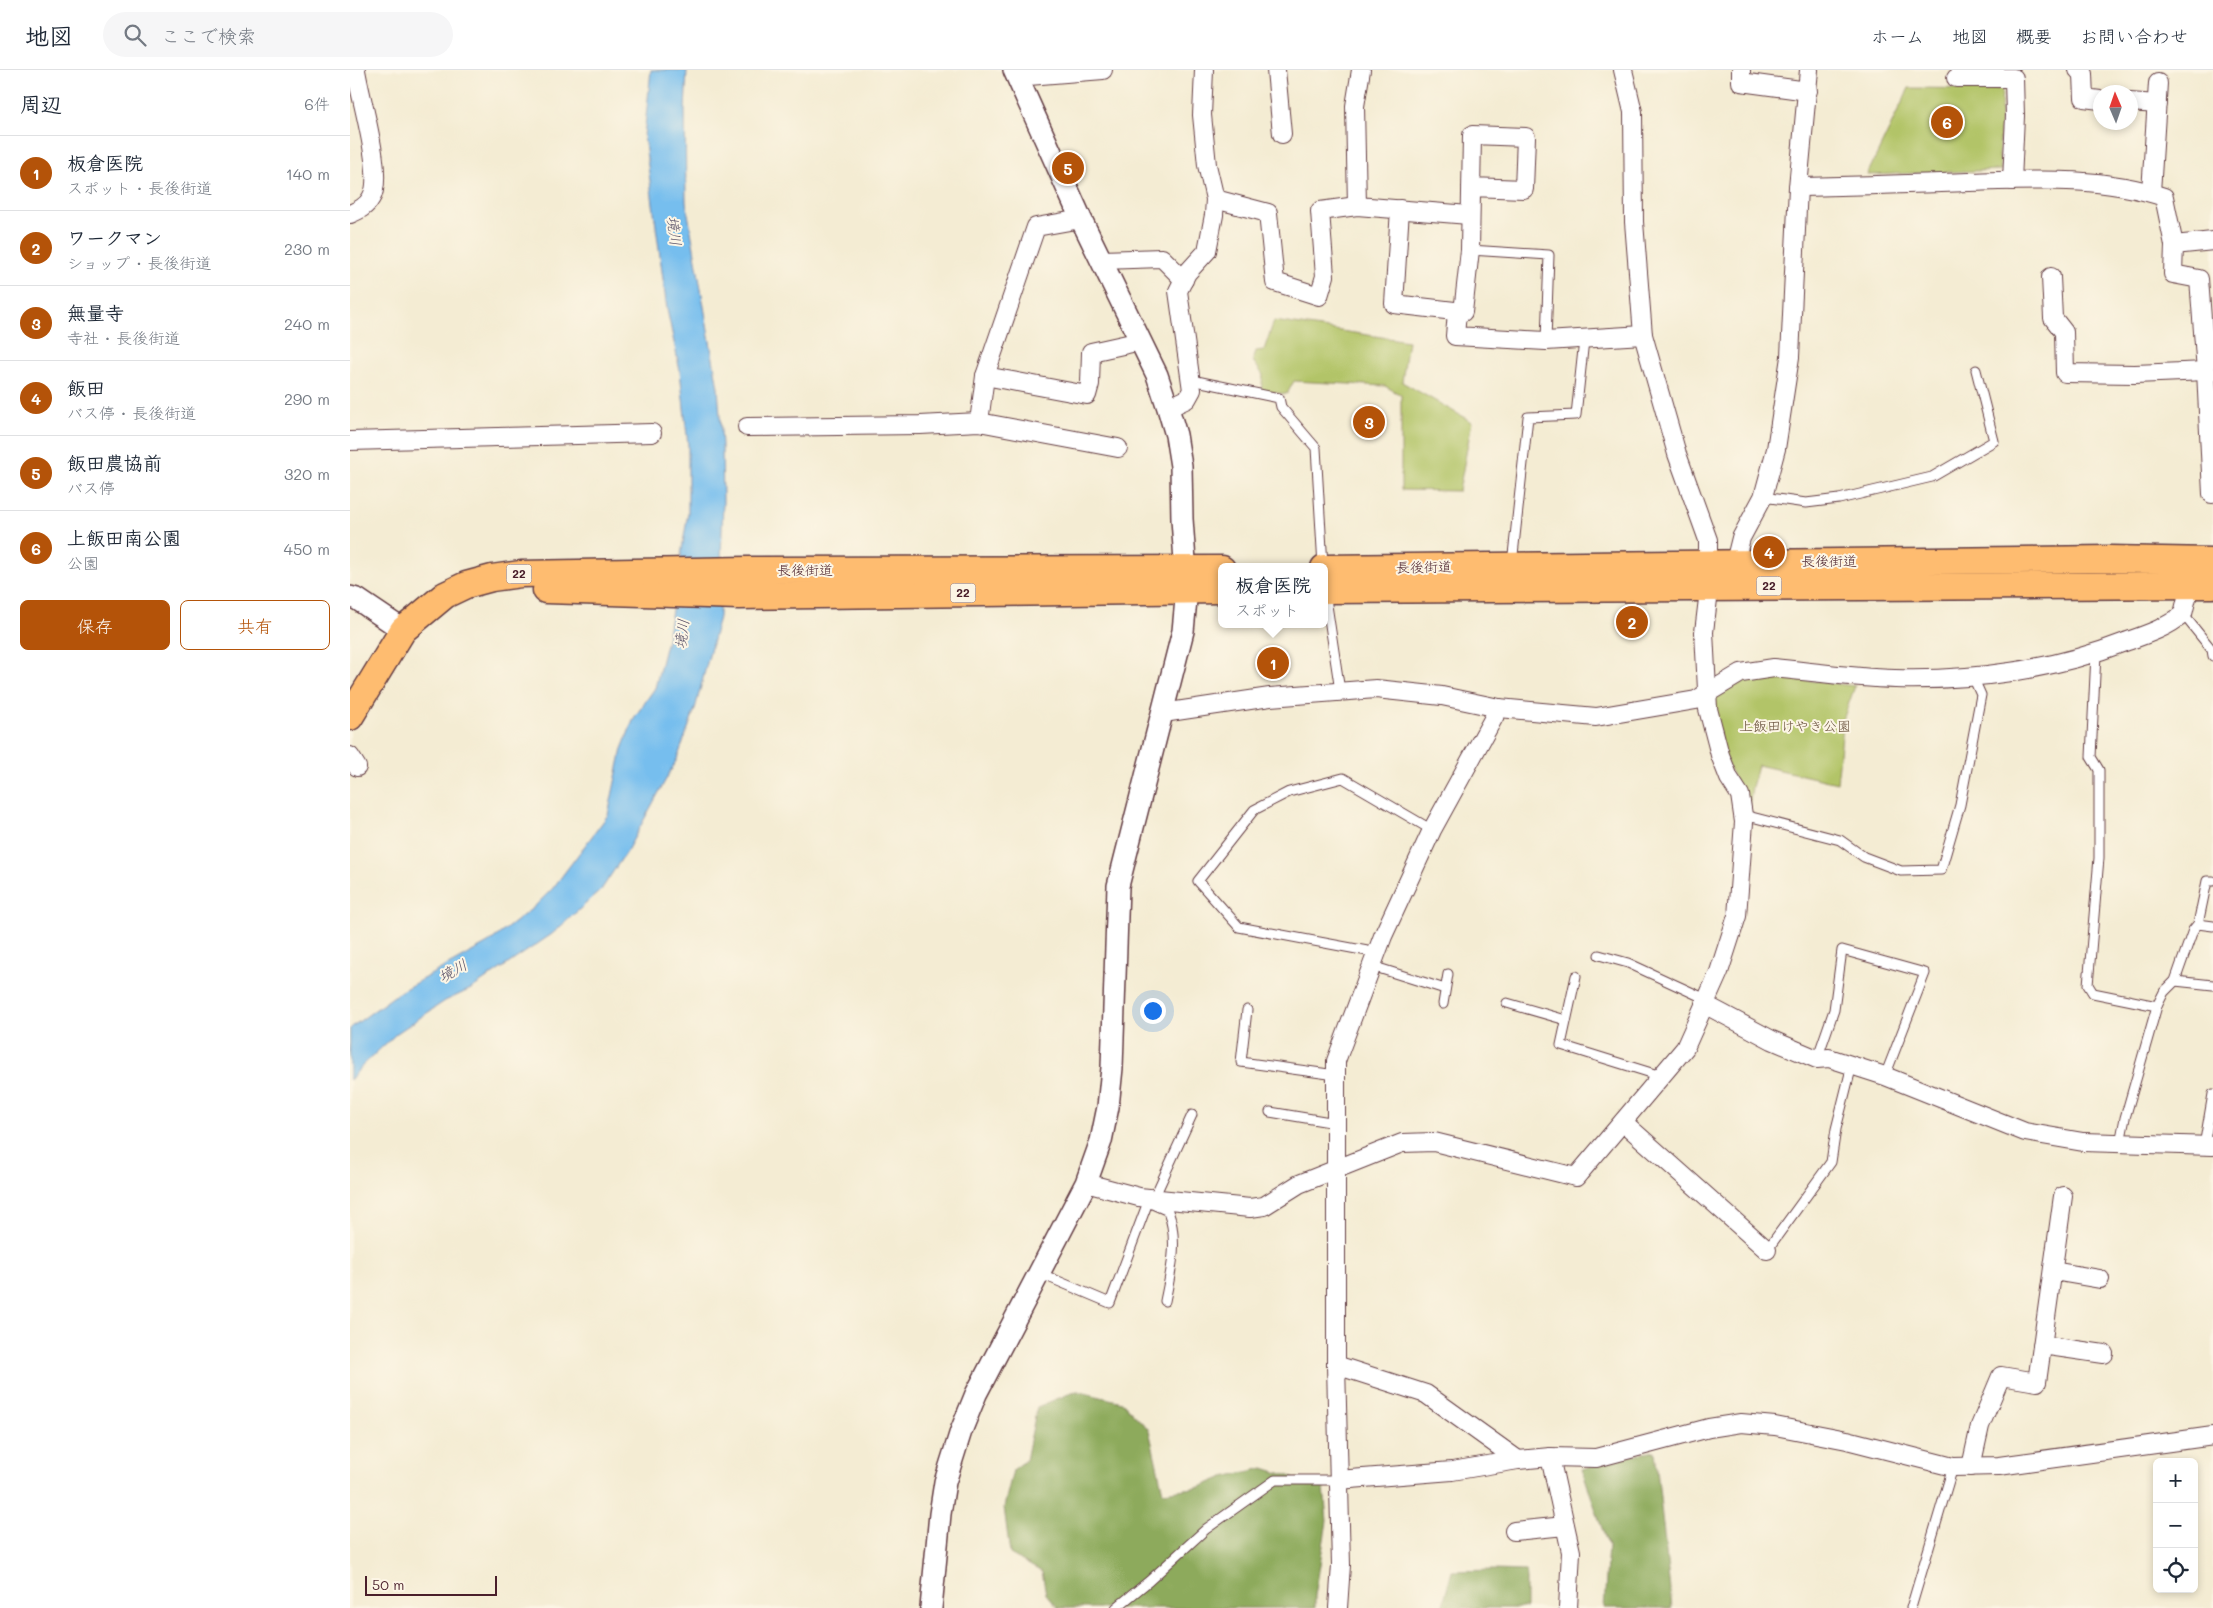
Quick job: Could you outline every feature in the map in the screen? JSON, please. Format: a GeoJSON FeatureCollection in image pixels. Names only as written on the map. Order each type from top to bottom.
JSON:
{"type":"FeatureCollection","features":[{"type":"Feature","properties":{"kind":"main road","name":"長後街道"},"geometry":{"type":"LineString","coordinates":[[1328,579],[1708,575],[1735,562],[2110,559],[2213,561]]}},
{"type":"Feature","properties":{"kind":"main road","name":"長後街道"},"geometry":{"type":"LineString","coordinates":[[1328,579],[1511,566],[1708,575],[2202,585]]}},
{"type":"Feature","properties":{"kind":"main road","name":"長後街道"},"geometry":{"type":"LineString","coordinates":[[403,630],[452,605],[477,596],[504,591],[648,583],[738,570],[1186,579],[1218,589]]}},
{"type":"Feature","properties":{"kind":"main road","name":"長後街道"},"geometry":{"type":"LineString","coordinates":[[648,583],[728,595],[1186,579],[1218,570]]}},
{"type":"Feature","properties":{"kind":"main road"},"geometry":{"type":"LineString","coordinates":[[350,718],[403,630]]}},
{"type":"Feature","properties":{"kind":"street"},"geometry":{"type":"LineString","coordinates":[[350,214],[365,207],[372,197],[375,183],[374,160],[356,70]]}},
{"type":"Feature","properties":{"kind":"street"},"geometry":{"type":"LineString","coordinates":[[932,1608],[940,1514],[945,1482],[953,1456],[976,1394],[1086,1183],[1101,1141],[1108,1107],[1112,1068],[1118,886],[1183,631],[1186,579],[1181,466],[1176,435],[1168,408],[1157,375],[1081,220],[1015,73],[1103,70]]}},
{"type":"Feature","properties":{"kind":"street"},"geometry":{"type":"LineString","coordinates":[[1168,408],[1187,399],[1192,390],[1178,290],[1207,250],[1215,199],[1207,165],[1202,115],[1204,70]]}},
{"type":"Feature","properties":{"kind":"street"},"geometry":{"type":"LineString","coordinates":[[1276,70],[1282,134]]}},
{"type":"Feature","properties":{"kind":"street"},"geometry":{"type":"LineString","coordinates":[[1357,206],[1356,106],[1361,70]]}},
{"type":"Feature","properties":{"kind":"street"},"geometry":{"type":"LineString","coordinates":[[1086,1183],[1147,1199],[1234,1207],[1264,1206],[1299,1184],[1402,1143],[1434,1142],[1576,1177],[1685,1048],[1719,972],[1737,916],[1744,815],[1740,795],[1729,778],[1720,755],[1708,709],[1704,632],[1708,599],[1708,540],[1677,454],[1643,335],[1634,222],[1633,112],[1623,70]]}},
{"type":"Feature","properties":{"kind":"street"},"geometry":{"type":"LineString","coordinates":[[1741,70],[1741,82],[1808,91]]}},
{"type":"Feature","properties":{"kind":"street"},"geometry":{"type":"LineString","coordinates":[[1735,562],[1741,538],[1763,497],[1776,449],[1790,357],[1798,187],[1810,70]]}},
{"type":"Feature","properties":{"kind":"street"},"geometry":{"type":"LineString","coordinates":[[2078,70],[2083,74],[2084,98],[2093,99]]}},
{"type":"Feature","properties":{"kind":"street"},"geometry":{"type":"LineString","coordinates":[[1956,78],[2014,78],[2015,116],[2012,181]]}},
{"type":"Feature","properties":{"kind":"street"},"geometry":{"type":"LineString","coordinates":[[2151,192],[2158,83]]}},
{"type":"Feature","properties":{"kind":"street"},"geometry":{"type":"LineString","coordinates":[[2138,103],[2157,104]]}},
{"type":"Feature","properties":{"kind":"street"},"geometry":{"type":"LineString","coordinates":[[1798,187],[2012,181],[2090,182],[2151,192],[2164,196],[2174,245],[2173,274],[2199,279],[2212,494]]}},
{"type":"Feature","properties":{"kind":"street"},"geometry":{"type":"LineString","coordinates":[[1400,210],[1394,304],[1463,312],[1470,250],[1469,215],[1471,187]]}},
{"type":"Feature","properties":{"kind":"street"},"geometry":{"type":"LineString","coordinates":[[1215,199],[1268,214],[1275,282],[1319,296],[1325,276],[1320,211],[1357,206],[1469,215]]}},
{"type":"Feature","properties":{"kind":"street"},"geometry":{"type":"LineString","coordinates":[[979,422],[985,376],[1036,227],[1081,220]]}},
{"type":"Feature","properties":{"kind":"street"},"geometry":{"type":"LineString","coordinates":[[2174,245],[2213,241]]}},
{"type":"Feature","properties":{"kind":"street"},"geometry":{"type":"LineString","coordinates":[[1102,260],[1162,258],[1184,280]]}},
{"type":"Feature","properties":{"kind":"street"},"geometry":{"type":"LineString","coordinates":[[2051,277],[2053,318],[2064,332],[2065,373],[2135,374],[2206,371]]}},
{"type":"Feature","properties":{"kind":"street"},"geometry":{"type":"LineString","coordinates":[[1457,312],[1455,336],[1546,341],[1643,335]]}},
{"type":"Feature","properties":{"kind":"street"},"geometry":{"type":"LineString","coordinates":[[985,376],[1087,395],[1090,384],[1091,352],[1141,341]]}},
{"type":"Feature","properties":{"kind":"street"},"geometry":{"type":"LineString","coordinates":[[747,427],[920,425],[979,422],[1118,448]]}},
{"type":"Feature","properties":{"kind":"street"},"geometry":{"type":"LineString","coordinates":[[350,441],[652,433]]}},
{"type":"Feature","properties":{"kind":"street"},"geometry":{"type":"LineString","coordinates":[[1162,713],[1270,697],[1376,689],[1442,696],[1499,708],[1596,717],[1696,700],[1741,673],[1758,669],[1774,668],[1895,679],[1973,676],[2071,660],[2096,654],[2163,628],[2183,614],[2202,585]]}},
{"type":"Feature","properties":{"kind":"street"},"geometry":{"type":"LineString","coordinates":[[350,597],[358,599],[403,630]]}},
{"type":"Feature","properties":{"kind":"street"},"geometry":{"type":"LineString","coordinates":[[1338,1608],[1341,1565],[1336,1365],[1336,1061],[1383,936],[1432,830],[1499,708]]}},
{"type":"Feature","properties":{"kind":"street"},"geometry":{"type":"LineString","coordinates":[[1705,1001],[1772,1040],[1818,1059],[1829,1058],[1884,1076],[2025,1132],[2084,1142],[2208,1146]]}},
{"type":"Feature","properties":{"kind":"street"},"geometry":{"type":"LineString","coordinates":[[1623,1122],[1767,1250]]}},
{"type":"Feature","properties":{"kind":"street"},"geometry":{"type":"LineString","coordinates":[[1962,1467],[2001,1376],[2037,1382],[2063,1196]]}},
{"type":"Feature","properties":{"kind":"street"},"geometry":{"type":"LineString","coordinates":[[2053,1271],[2100,1278]]}},
{"type":"Feature","properties":{"kind":"street"},"geometry":{"type":"LineString","coordinates":[[2042,1345],[2104,1354]]}},
{"type":"Feature","properties":{"kind":"street"},"geometry":{"type":"LineString","coordinates":[[1336,1365],[1426,1394],[1518,1460]]}},
{"type":"Feature","properties":{"kind":"street"},"geometry":{"type":"LineString","coordinates":[[1338,1480],[1452,1471],[1518,1460],[1550,1457],[1596,1458],[1709,1428],[1741,1423],[1775,1426],[1847,1440],[1962,1467],[1999,1466],[2213,1436]]}},
{"type":"Feature","properties":{"kind":"street"},"geometry":{"type":"LineString","coordinates":[[1550,1457],[1571,1552],[1568,1608]]}},
{"type":"Feature","properties":{"kind":"street"},"geometry":{"type":"LineString","coordinates":[[1514,1531],[1565,1526]]}},
{"type":"Feature","properties":{"kind":"lane"},"geometry":{"type":"LineString","coordinates":[[1470,250],[1549,255],[1546,341]]}},
{"type":"Feature","properties":{"kind":"lane"},"geometry":{"type":"LineString","coordinates":[[1511,566],[1528,417],[1576,415],[1584,340]]}},
{"type":"Feature","properties":{"kind":"lane"},"geometry":{"type":"LineString","coordinates":[[1763,497],[1806,503],[1839,499],[1932,477],[1994,441],[1976,370]]}},
{"type":"Feature","properties":{"kind":"lane"},"geometry":{"type":"LineString","coordinates":[[1192,380],[1279,398],[1281,407],[1316,448],[1323,563]]}},
{"type":"Feature","properties":{"kind":"lane"},"geometry":{"type":"LineString","coordinates":[[1328,607],[1340,691]]}},
{"type":"Feature","properties":{"kind":"lane"},"geometry":{"type":"LineString","coordinates":[[2183,614],[2212,650],[2213,656]]}},
{"type":"Feature","properties":{"kind":"lane"},"geometry":{"type":"LineString","coordinates":[[2096,654],[2091,757],[2098,770],[2100,858],[2088,985],[2093,993],[2157,1006]]}},
{"type":"Feature","properties":{"kind":"lane"},"geometry":{"type":"LineString","coordinates":[[1744,815],[1840,840],[1864,857],[1901,871],[1941,870],[1960,804],[1981,695],[1973,676]]}},
{"type":"Feature","properties":{"kind":"lane"},"geometry":{"type":"LineString","coordinates":[[1432,830],[1343,778],[1289,792],[1254,810],[1198,881],[1239,926],[1375,960],[1445,989]]}},
{"type":"Feature","properties":{"kind":"lane"},"geometry":{"type":"LineString","coordinates":[[2120,1143],[2125,1118],[2157,1006],[2164,992],[2175,981],[2198,924],[2207,881],[2213,881]]}},
{"type":"Feature","properties":{"kind":"lane"},"geometry":{"type":"LineString","coordinates":[[2198,924],[2213,926]]}},
{"type":"Feature","properties":{"kind":"lane"},"geometry":{"type":"LineString","coordinates":[[1818,1059],[1834,1010],[1842,950],[1925,973],[1884,1076]]}},
{"type":"Feature","properties":{"kind":"lane"},"geometry":{"type":"LineString","coordinates":[[1599,955],[1628,963],[1705,1001]]}},
{"type":"Feature","properties":{"kind":"lane"},"geometry":{"type":"LineString","coordinates":[[1443,1004],[1448,974]]}},
{"type":"Feature","properties":{"kind":"lane"},"geometry":{"type":"LineString","coordinates":[[1576,976],[1561,1045],[1661,1076]]}},
{"type":"Feature","properties":{"kind":"lane"},"geometry":{"type":"LineString","coordinates":[[2175,981],[2213,985]]}},
{"type":"Feature","properties":{"kind":"lane"},"geometry":{"type":"LineString","coordinates":[[1507,1003],[1566,1020]]}},
{"type":"Feature","properties":{"kind":"lane"},"geometry":{"type":"LineString","coordinates":[[1247,1010],[1241,1062],[1336,1075]]}},
{"type":"Feature","properties":{"kind":"lane"},"geometry":{"type":"LineString","coordinates":[[1767,1250],[1831,1162],[1836,1129],[1852,1065]]}},
{"type":"Feature","properties":{"kind":"lane"},"geometry":{"type":"LineString","coordinates":[[2208,1146],[2213,1094]]}},
{"type":"Feature","properties":{"kind":"lane"},"geometry":{"type":"LineString","coordinates":[[1270,1112],[1336,1123]]}},
{"type":"Feature","properties":{"kind":"lane"},"geometry":{"type":"LineString","coordinates":[[1039,1273],[1110,1303],[1147,1199],[1192,1115]]}},
{"type":"Feature","properties":{"kind":"lane"},"geometry":{"type":"LineString","coordinates":[[1147,1199],[1168,1211],[1174,1228],[1172,1265],[1165,1301]]}},
{"type":"Feature","properties":{"kind":"lane"},"geometry":{"type":"LineString","coordinates":[[1911,1608],[1962,1467]]}},
{"type":"Feature","properties":{"kind":"lane"},"geometry":{"type":"LineString","coordinates":[[1116,1608],[1149,1581],[1206,1528],[1275,1480],[1338,1480]]}},
{"type":"Feature","properties":{"kind":"green space"},"geometry":{"type":"Polygon","coordinates":[[[1909,88],[2002,89],[1999,156],[2001,170],[1867,175],[1909,88]]]}},
{"type":"Feature","properties":{"kind":"green space"},"geometry":{"type":"Polygon","coordinates":[[[1274,321],[1408,341],[1402,382],[1472,422],[1459,491],[1401,490],[1401,395],[1385,386],[1294,381],[1287,394],[1261,391],[1263,375],[1253,361],[1256,351],[1264,350],[1274,321]]]}},
{"type":"Feature","properties":{"kind":"green space","name":"上飯田けやき公園"},"geometry":{"type":"Polygon","coordinates":[[[1771,676],[1855,686],[1844,717],[1837,783],[1758,765],[1749,809],[1726,762],[1711,699],[1748,679],[1771,676]]]}},
{"type":"Feature","properties":{"kind":"green space"},"geometry":{"type":"Polygon","coordinates":[[[1076,1391],[1122,1402],[1149,1430],[1163,1492],[1200,1487],[1224,1477],[1264,1468],[1324,1487],[1327,1521],[1315,1596],[1315,1608],[1058,1608],[1046,1594],[1042,1572],[1010,1554],[1004,1507],[1013,1470],[1026,1460],[1037,1407],[1076,1391]]]}},
{"type":"Feature","properties":{"kind":"green space"},"geometry":{"type":"Polygon","coordinates":[[[1655,1451],[1672,1608],[1604,1608],[1608,1546],[1582,1469],[1655,1451]]]}},
{"type":"Feature","properties":{"kind":"green space"},"geometry":{"type":"Polygon","coordinates":[[[1452,1571],[1526,1571],[1526,1608],[1442,1608],[1452,1571]]]}},
{"type":"Feature","properties":{"kind":"water","name":"境川"},"geometry":{"type":"Polygon","coordinates":[[[651,70],[687,70],[685,110],[686,202],[718,388],[722,445],[723,501],[719,617],[695,709],[677,759],[628,849],[601,890],[552,934],[471,989],[445,1001],[397,1033],[350,1080],[350,1029],[353,1026],[401,991],[488,943],[534,907],[553,888],[608,815],[622,749],[634,718],[655,688],[667,640],[688,513],[688,445],[680,371],[667,309],[644,136],[651,70]]]}},
{"type":"Feature","properties":{"kind":"place","name":"上飯田南公園"},"geometry":{"type":"Point","coordinates":[1947,122]}},
{"type":"Feature","properties":{"kind":"place","name":"飯田農協前"},"geometry":{"type":"Point","coordinates":[1068,168]}},
{"type":"Feature","properties":{"kind":"place","name":"無量寺"},"geometry":{"type":"Point","coordinates":[1369,422]}},
{"type":"Feature","properties":{"kind":"place","name":"飯田"},"geometry":{"type":"Point","coordinates":[1769,552]}},
{"type":"Feature","properties":{"kind":"place","name":"ワークマン"},"geometry":{"type":"Point","coordinates":[1632,622]}},
{"type":"Feature","properties":{"kind":"place","name":"板倉医院"},"geometry":{"type":"Point","coordinates":[1273,663]}}]}
